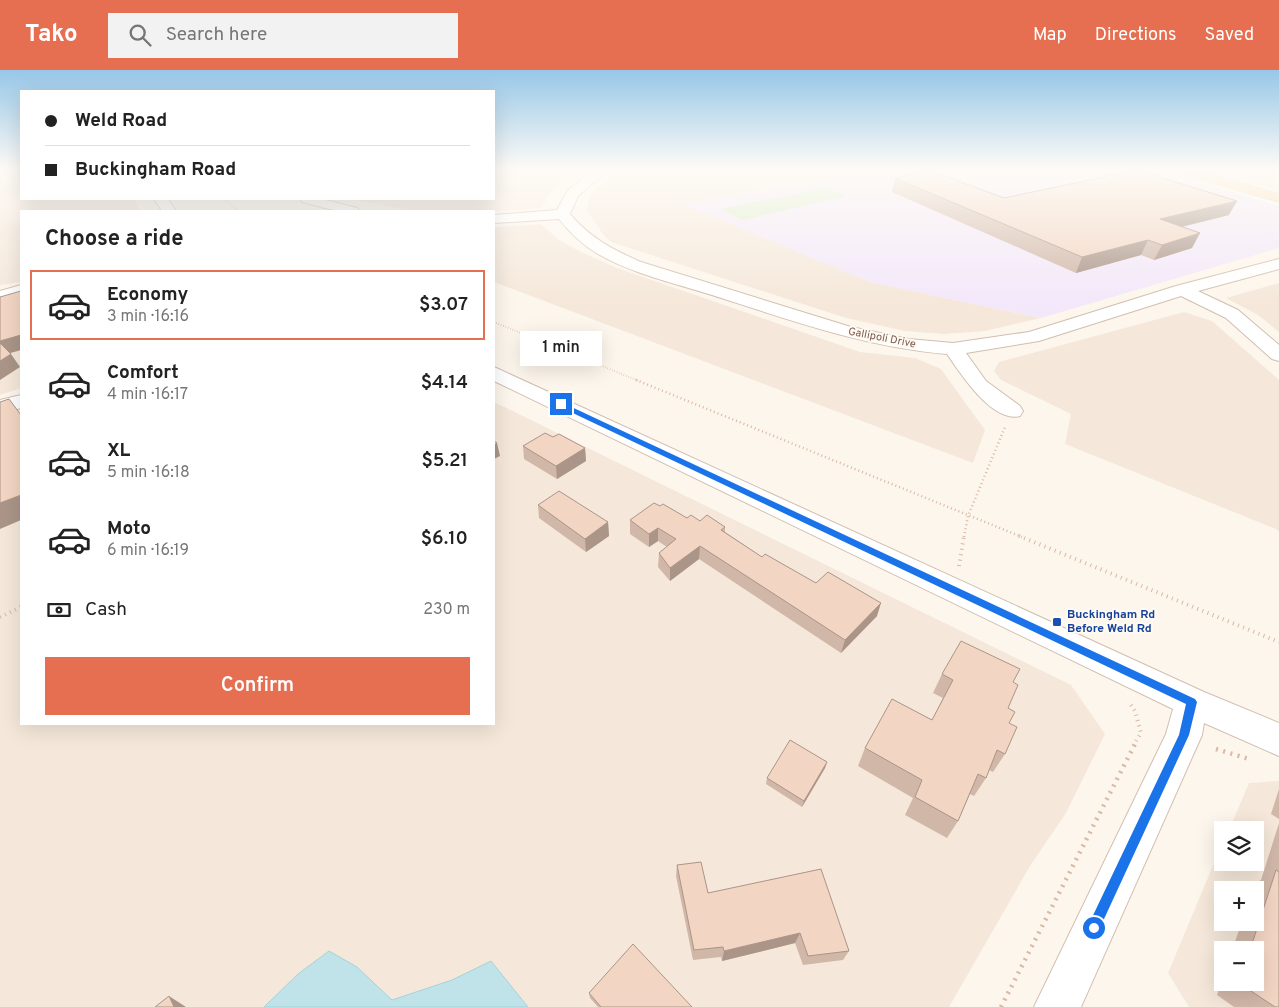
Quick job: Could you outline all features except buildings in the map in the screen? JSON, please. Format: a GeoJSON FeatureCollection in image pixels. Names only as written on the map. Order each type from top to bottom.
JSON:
{"type":"FeatureCollection","features":[{"type":"Feature","properties":{"kind":"street"},"geometry":{"type":"LineString","coordinates":[[495,219],[563,214]]}},
{"type":"Feature","properties":{"kind":"street","name":"Gallipoli Drive"},"geometry":{"type":"LineString","coordinates":[[563,214],[573,228],[590,242],[607,254],[635,265],[847,332],[910,345],[952,349],[1032,337],[1182,290],[1279,264]]}},
{"type":"Feature","properties":{"kind":"street"},"geometry":{"type":"LineString","coordinates":[[0,296],[20,290]]}},
{"type":"Feature","properties":{"kind":"street"},"geometry":{"type":"LineString","coordinates":[[1182,290],[1232,314],[1279,355]]}},
{"type":"Feature","properties":{"kind":"street"},"geometry":{"type":"LineString","coordinates":[[952,349],[979,384],[1012,411]]}},
{"type":"Feature","properties":{"kind":"street"},"geometry":{"type":"LineString","coordinates":[[498,379],[1192,702],[1279,740]]}},
{"type":"Feature","properties":{"kind":"street"},"geometry":{"type":"LineString","coordinates":[[0,407],[20,401]]}},
{"type":"Feature","properties":{"kind":"street"},"geometry":{"type":"LineString","coordinates":[[1063,1004],[1184,735],[1192,702]]}},
{"type":"Feature","properties":{"kind":"path"},"geometry":{"type":"LineString","coordinates":[[495,322],[1279,642]]}},
{"type":"Feature","properties":{"kind":"path"},"geometry":{"type":"LineString","coordinates":[[955,591],[968,516],[1012,411]]}},
{"type":"Feature","properties":{"kind":"path"},"geometry":{"type":"LineString","coordinates":[[0,617],[20,607]]}},
{"type":"Feature","properties":{"kind":"path"},"geometry":{"type":"LineString","coordinates":[[1001,1007],[1141,733],[1136,711],[1128,700]]}},
{"type":"Feature","properties":{"kind":"shaded area"},"geometry":{"type":"Polygon","coordinates":[[[0,213],[20,213],[20,282],[0,285],[0,213]]]}},
{"type":"Feature","properties":{"kind":"shaded area"},"geometry":{"type":"Polygon","coordinates":[[[589,213],[704,213],[870,282],[1041,318],[985,331],[944,334],[905,331],[846,318],[611,242],[602,233],[589,213]]]}},
{"type":"Feature","properties":{"kind":"shaded area"},"geometry":{"type":"Polygon","coordinates":[[[703,213],[1279,213],[1279,248],[1041,318],[870,282],[703,213]]]}},
{"type":"Feature","properties":{"kind":"shaded area"},"geometry":{"type":"Polygon","coordinates":[[[541,224],[559,240],[617,268],[860,352],[915,358],[941,369],[985,430],[973,463],[495,282],[495,227],[541,224]]]}},
{"type":"Feature","properties":{"kind":"shaded area"},"geometry":{"type":"Polygon","coordinates":[[[1279,283],[1279,332],[1258,315],[1226,298],[1279,283]]]}},
{"type":"Feature","properties":{"kind":"shaded area"},"geometry":{"type":"Polygon","coordinates":[[[20,300],[20,388],[0,395],[0,306],[20,300]]]}},
{"type":"Feature","properties":{"kind":"shaded area"},"geometry":{"type":"Polygon","coordinates":[[[1184,312],[1212,321],[1279,380],[1279,532],[1276,529],[1065,444],[1071,414],[1001,380],[994,371],[999,362],[1184,312]]]}},
{"type":"Feature","properties":{"kind":"shaded area"},"geometry":{"type":"Polygon","coordinates":[[[495,402],[1071,685],[1105,734],[1066,813],[1030,866],[949,1007],[0,1007],[0,418],[12,414],[20,414],[20,725],[495,725],[495,402]]]}},
{"type":"Feature","properties":{"kind":"shaded area"},"geometry":{"type":"Polygon","coordinates":[[[1279,781],[1279,1007],[1189,1007],[1168,973],[1214,863],[1214,871],[1264,871],[1264,821],[1233,821],[1249,783],[1279,781]]]}},
{"type":"Feature","properties":{"kind":"green space"},"geometry":{"type":"Polygon","coordinates":[[[728,213],[774,213],[742,220],[728,213]]]}},
{"type":"Feature","properties":{"kind":"water"},"geometry":{"type":"Polygon","coordinates":[[[329,951],[357,967],[392,1000],[452,980],[491,961],[528,1007],[264,1007],[298,974],[329,951]]]}},
{"type":"Feature","properties":{"kind":"place","name":"Buckingham Rd Before Weld Rd"},"geometry":{"type":"Point","coordinates":[1057,622]}},
{"type":"Feature","properties":{"kind":"route"},"geometry":{"type":"LineString","coordinates":[[561,404],[1192,702],[1184,735],[1094,928]]}}]}
